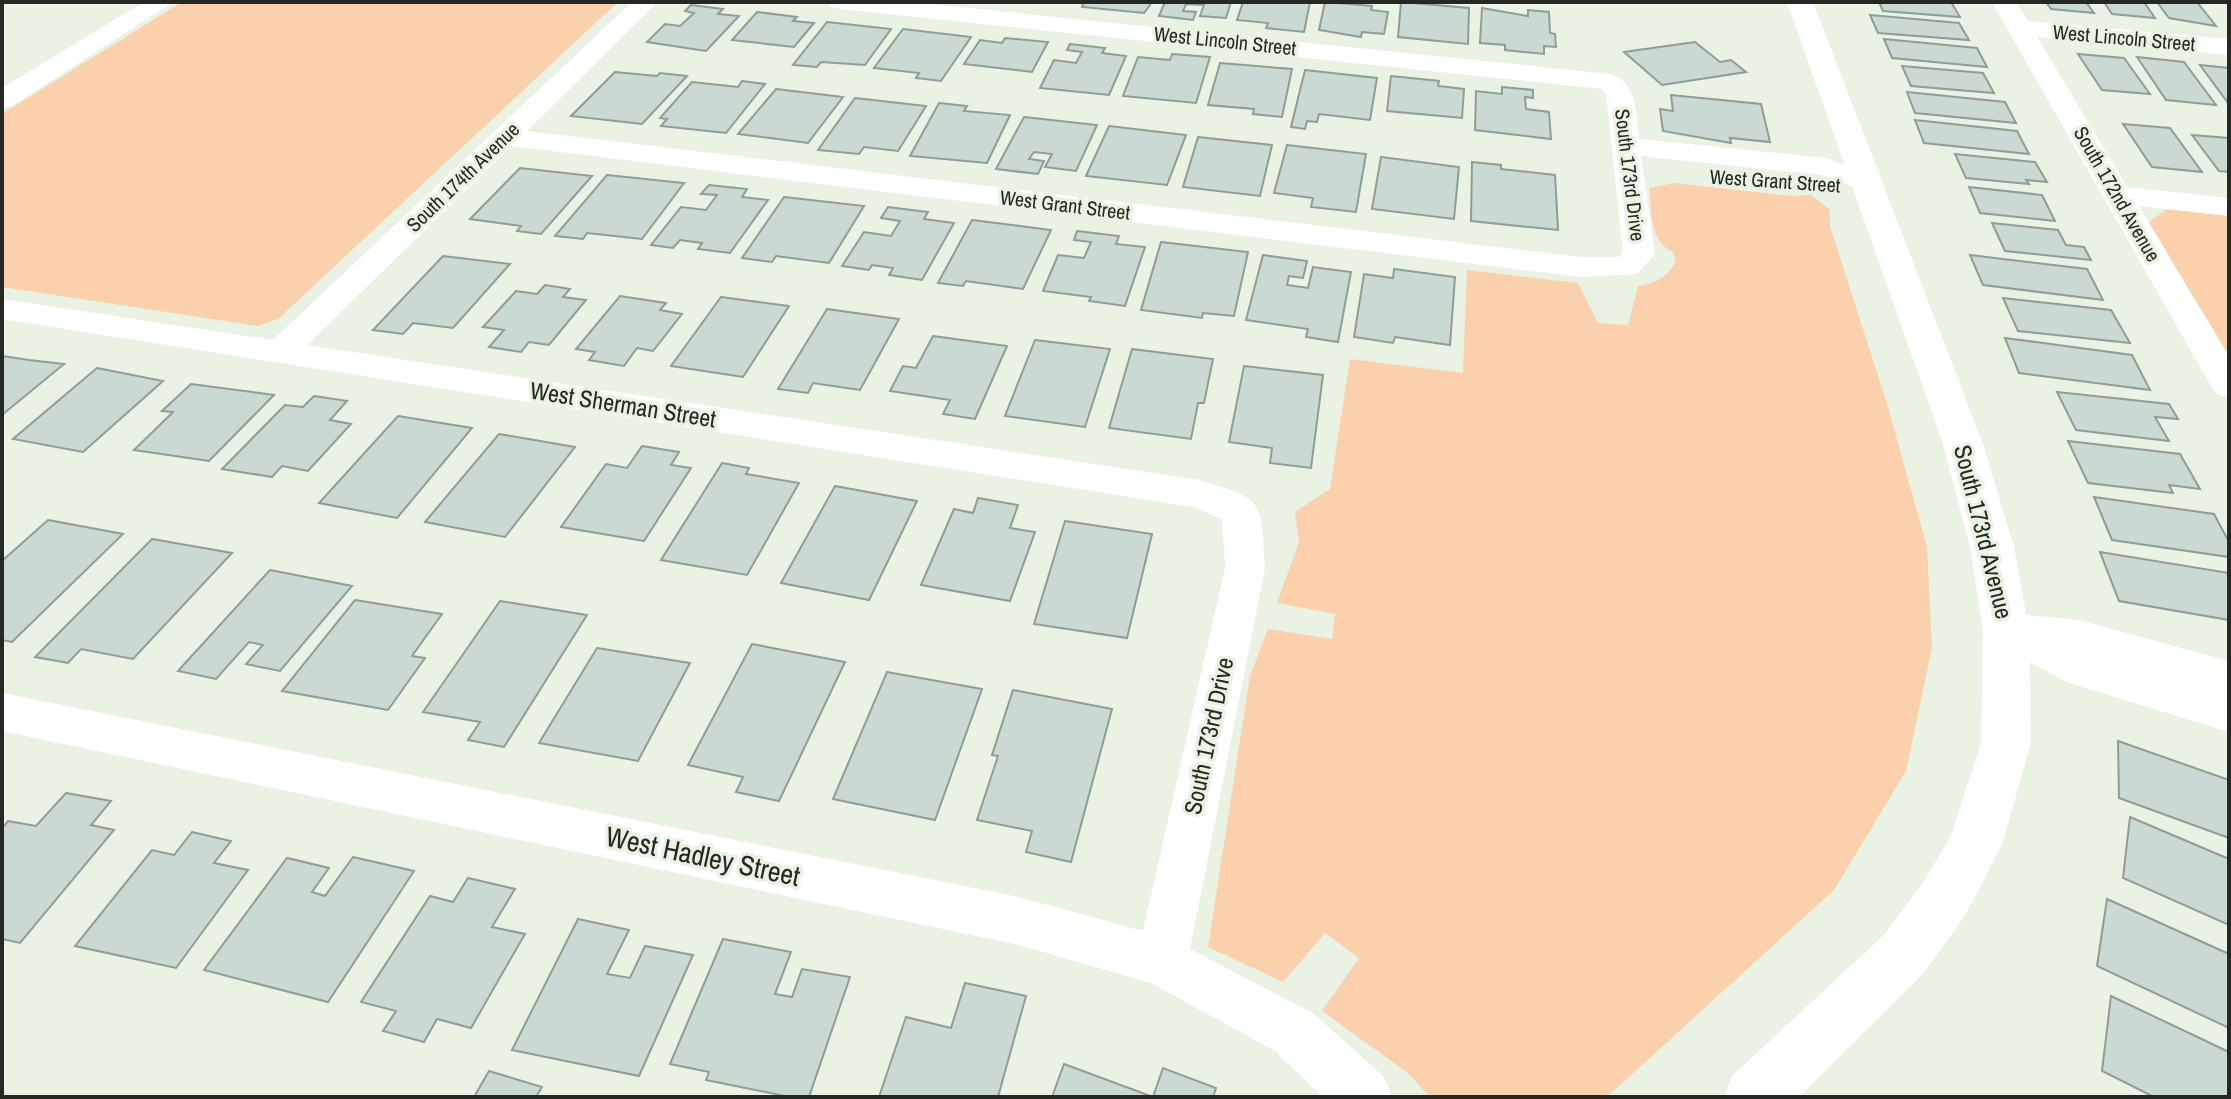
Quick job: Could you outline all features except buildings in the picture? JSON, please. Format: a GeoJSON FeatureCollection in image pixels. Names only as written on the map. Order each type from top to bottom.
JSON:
{"type":"FeatureCollection","features":[{"type":"Feature","properties":{"kind":"street"},"geometry":{"type":"LineString","coordinates":[[2,100],[161,2]]}},
{"type":"Feature","properties":{"kind":"street","name":"South 174th Avenue"},"geometry":{"type":"LineString","coordinates":[[280,352],[646,2]]}},
{"type":"Feature","properties":{"kind":"street","name":"West Lincoln Street"},"geometry":{"type":"LineString","coordinates":[[840,2],[1610,82]]}},
{"type":"Feature","properties":{"kind":"street","name":"South 173rd Avenue"},"geometry":{"type":"LineString","coordinates":[[1755,1097],[1903,955],[1944,899],[1975,845],[2006,743],[2006,630],[1992,547],[1963,444],[1800,2]]}},
{"type":"Feature","properties":{"kind":"street","name":"South 172nd Avenue"},"geometry":{"type":"LineString","coordinates":[[2004,2],[2229,386]]}},
{"type":"Feature","properties":{"kind":"street","name":"West Lincoln Street"},"geometry":{"type":"LineString","coordinates":[[2019,28],[2229,47]]}},
{"type":"Feature","properties":{"kind":"street","name":"South 173rd Drive"},"geometry":{"type":"LineString","coordinates":[[1610,82],[1619,93],[1639,254],[1626,267]]}},
{"type":"Feature","properties":{"kind":"street","name":"West Grant Street"},"geometry":{"type":"LineString","coordinates":[[504,137],[1565,265],[1626,267]]}},
{"type":"Feature","properties":{"kind":"street","name":"West Grant Street"},"geometry":{"type":"LineString","coordinates":[[1628,156],[1834,189],[1868,183]]}},
{"type":"Feature","properties":{"kind":"street"},"geometry":{"type":"LineString","coordinates":[[2117,195],[2229,207]]}},
{"type":"Feature","properties":{"kind":"street","name":"West Sherman Street"},"geometry":{"type":"LineString","coordinates":[[2,309],[1200,494],[1241,511]]}},
{"type":"Feature","properties":{"kind":"street","name":"South 173rd Drive"},"geometry":{"type":"LineString","coordinates":[[1162,961],[1245,568],[1241,511]]}},
{"type":"Feature","properties":{"kind":"street"},"geometry":{"type":"LineString","coordinates":[[2006,630],[2079,637],[2229,679]]}},
{"type":"Feature","properties":{"kind":"street"},"geometry":{"type":"LineString","coordinates":[[2006,630],[2084,671],[2229,713]]}},
{"type":"Feature","properties":{"kind":"street","name":"West Hadley Street"},"geometry":{"type":"LineString","coordinates":[[2,712],[1019,921],[1162,961],[1294,1032],[1364,1097]]}},
{"type":"Feature","properties":{"kind":"shaded area"},"geometry":{"type":"Polygon","coordinates":[[[182,2],[618,2],[278,319],[258,326],[2,287],[2,114],[182,2]]]}},
{"type":"Feature","properties":{"kind":"shaded area"},"geometry":{"type":"Polygon","coordinates":[[[1675,183],[1792,196],[1811,195],[1830,210],[1830,226],[1888,407],[1927,547],[1932,648],[1906,771],[1834,890],[1607,1097],[1430,1097],[1408,1073],[1322,1011],[1359,958],[1325,933],[1283,982],[1208,947],[1250,676],[1268,629],[1332,639],[1335,614],[1277,603],[1299,542],[1295,512],[1330,489],[1350,359],[1463,373],[1467,270],[1578,283],[1598,323],[1628,325],[1638,286],[1660,279],[1676,262],[1673,252],[1665,247],[1656,233],[1649,188],[1675,183]]]}},
{"type":"Feature","properties":{"kind":"shaded area"},"geometry":{"type":"Polygon","coordinates":[[[2168,208],[2229,215],[2229,355],[2148,223],[2168,208]]]}}]}
